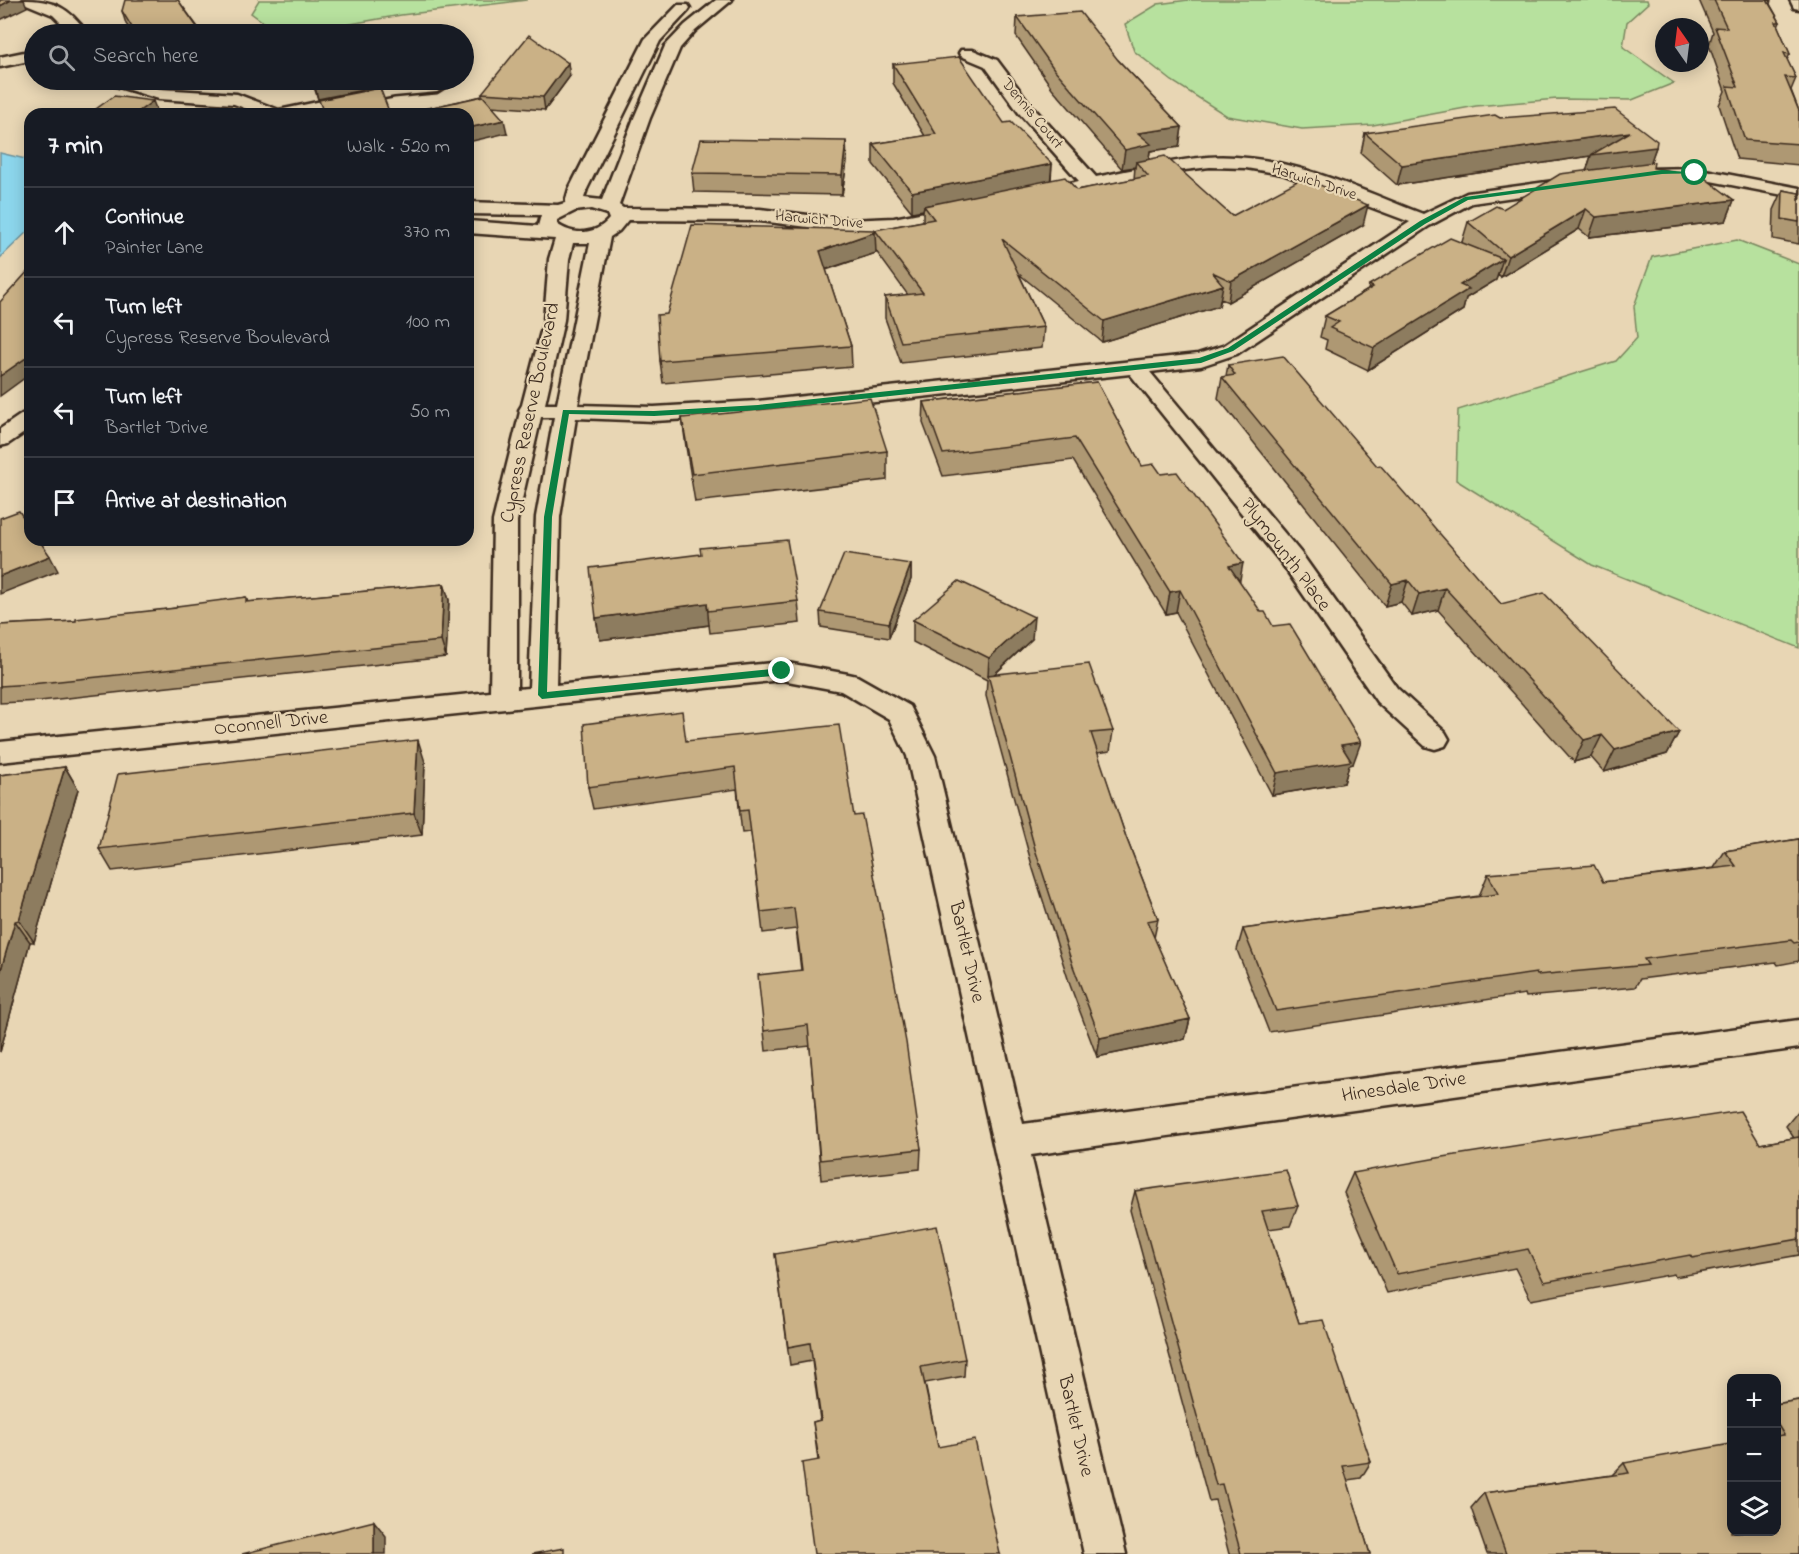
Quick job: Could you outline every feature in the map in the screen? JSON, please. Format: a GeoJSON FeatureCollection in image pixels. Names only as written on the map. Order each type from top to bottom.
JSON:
{"type":"FeatureCollection","features":[{"type":"Feature","properties":{"kind":"street"},"geometry":{"type":"LineString","coordinates":[[29,0],[50,6],[69,18],[73,24]]}},
{"type":"Feature","properties":{"kind":"street"},"geometry":{"type":"LineString","coordinates":[[565,208],[578,189],[653,39],[694,0]]}},
{"type":"Feature","properties":{"kind":"street","name":"Cypress Reserve Boulevard"},"geometry":{"type":"LineString","coordinates":[[542,695],[548,517],[566,412],[611,220],[642,118],[673,46],[690,28],[725,0]]}},
{"type":"Feature","properties":{"kind":"street"},"geometry":{"type":"LineString","coordinates":[[1797,0],[1799,5]]}},
{"type":"Feature","properties":{"kind":"street","name":"Dennis Court"},"geometry":{"type":"LineString","coordinates":[[967,53],[991,63],[1025,109],[1092,184]]}},
{"type":"Feature","properties":{"kind":"street"},"geometry":{"type":"LineString","coordinates":[[0,62],[24,57]]}},
{"type":"Feature","properties":{"kind":"street"},"geometry":{"type":"LineString","coordinates":[[630,84],[656,87]]}},
{"type":"Feature","properties":{"kind":"street"},"geometry":{"type":"LineString","coordinates":[[146,90],[159,94],[237,99],[260,108]]}},
{"type":"Feature","properties":{"kind":"street"},"geometry":{"type":"LineString","coordinates":[[310,108],[405,90]]}},
{"type":"Feature","properties":{"kind":"street","name":"Harwich Drive"},"geometry":{"type":"LineString","coordinates":[[1021,198],[1176,166],[1210,162],[1246,163],[1286,169],[1425,221]]}},
{"type":"Feature","properties":{"kind":"street"},"geometry":{"type":"LineString","coordinates":[[1629,176],[1662,172],[1695,173],[1799,193]]}},
{"type":"Feature","properties":{"kind":"street"},"geometry":{"type":"LineString","coordinates":[[531,410],[654,414],[758,408],[1201,360],[1230,350],[1425,221],[1467,198],[1595,180]]}},
{"type":"Feature","properties":{"kind":"street"},"geometry":{"type":"LineString","coordinates":[[474,208],[565,208],[592,203],[611,220],[577,238],[474,228]]}},
{"type":"Feature","properties":{"kind":"street","name":"Cypress Reserve Boulevard"},"geometry":{"type":"LineString","coordinates":[[503,699],[505,521],[554,320],[559,235],[547,226],[548,218],[565,208]]}},
{"type":"Feature","properties":{"kind":"street","name":"Harwich Drive"},"geometry":{"type":"LineString","coordinates":[[611,220],[760,215],[848,226],[894,224],[974,208]]}},
{"type":"Feature","properties":{"kind":"street","name":"Plymounth Place"},"geometry":{"type":"LineString","coordinates":[[1136,368],[1292,559],[1387,695],[1436,739]]}},
{"type":"Feature","properties":{"kind":"street"},"geometry":{"type":"LineString","coordinates":[[0,439],[24,422]]}},
{"type":"Feature","properties":{"kind":"street","name":"Bartlet Drive"},"geometry":{"type":"LineString","coordinates":[[542,695],[782,671],[848,683],[900,713],[921,756],[1105,1554]]}},
{"type":"Feature","properties":{"kind":"street","name":"Oconnell Drive"},"geometry":{"type":"LineString","coordinates":[[0,752],[542,695]]}},
{"type":"Feature","properties":{"kind":"street","name":"Hinesdale Drive"},"geometry":{"type":"LineString","coordinates":[[1009,1142],[1799,1034]]}},
{"type":"Feature","properties":{"kind":"green space"},"geometry":{"type":"Polygon","coordinates":[[[259,0],[527,0],[401,15],[350,24],[266,24],[251,13],[259,0]]]}},
{"type":"Feature","properties":{"kind":"green space"},"geometry":{"type":"Polygon","coordinates":[[[1188,0],[1647,0],[1648,3],[1627,22],[1623,47],[1655,70],[1655,72],[1674,83],[1632,100],[1557,99],[1476,106],[1373,125],[1302,129],[1227,116],[1172,81],[1134,51],[1125,24],[1158,4],[1188,0]]]}},
{"type":"Feature","properties":{"kind":"green space"},"geometry":{"type":"Polygon","coordinates":[[[1737,240],[1799,264],[1799,648],[1592,565],[1456,480],[1458,410],[1616,361],[1637,338],[1634,306],[1652,257],[1737,240]]]}},
{"type":"Feature","properties":{"kind":"water"},"geometry":{"type":"Polygon","coordinates":[[[0,153],[24,159],[24,235],[0,258],[0,153]]]}},
{"type":"Feature","properties":{"kind":"building"},"geometry":{"type":"Polygon","coordinates":[[[0,0],[11,0],[0,6],[0,0]]]}},
{"type":"Feature","properties":{"kind":"building"},"geometry":{"type":"Polygon","coordinates":[[[125,0],[178,0],[195,24],[130,24],[122,11],[125,0]]]}},
{"type":"Feature","properties":{"kind":"building"},"geometry":{"type":"Polygon","coordinates":[[[1714,0],[1767,0],[1780,22],[1776,22],[1790,54],[1784,53],[1796,78],[1785,77],[1799,111],[1799,144],[1745,140],[1727,86],[1738,87],[1715,27],[1727,28],[1714,0]]]}},
{"type":"Feature","properties":{"kind":"building"},"geometry":{"type":"Polygon","coordinates":[[[1080,12],[1118,60],[1182,127],[1138,133],[1151,144],[1125,150],[1054,69],[1017,17],[1080,12]]]}},
{"type":"Feature","properties":{"kind":"building"},"geometry":{"type":"Polygon","coordinates":[[[529,35],[568,63],[543,97],[482,93],[529,35]]]}},
{"type":"Feature","properties":{"kind":"building"},"geometry":{"type":"Polygon","coordinates":[[[959,57],[1004,123],[1011,122],[1052,164],[912,192],[873,144],[936,134],[893,64],[959,57]]]}},
{"type":"Feature","properties":{"kind":"building"},"geometry":{"type":"Polygon","coordinates":[[[381,90],[388,108],[322,108],[319,100],[381,90]]]}},
{"type":"Feature","properties":{"kind":"building"},"geometry":{"type":"Polygon","coordinates":[[[114,96],[153,101],[143,108],[97,108],[114,96]]]}},
{"type":"Feature","properties":{"kind":"building"},"geometry":{"type":"Polygon","coordinates":[[[483,96],[504,120],[474,127],[474,108],[429,108],[483,96]]]}},
{"type":"Feature","properties":{"kind":"building"},"geometry":{"type":"Polygon","coordinates":[[[1615,109],[1657,141],[1656,147],[1591,155],[1630,132],[1402,165],[1365,133],[1495,115],[1500,118],[1615,109]]]}},
{"type":"Feature","properties":{"kind":"building"},"geometry":{"type":"Polygon","coordinates":[[[701,139],[846,141],[842,175],[692,173],[701,139]]]}},
{"type":"Feature","properties":{"kind":"building"},"geometry":{"type":"Polygon","coordinates":[[[1165,156],[1232,216],[1303,178],[1368,205],[1231,281],[1212,272],[1223,285],[1104,321],[1002,239],[1044,327],[901,342],[885,297],[923,293],[875,230],[934,219],[924,206],[1065,177],[1077,190],[1148,176],[1136,162],[1165,156]]]}},
{"type":"Feature","properties":{"kind":"building"},"geometry":{"type":"Polygon","coordinates":[[[1654,162],[1653,168],[1702,176],[1734,200],[1596,217],[1586,209],[1508,256],[1468,222],[1496,206],[1503,209],[1560,174],[1654,162]]]}},
{"type":"Feature","properties":{"kind":"building"},"geometry":{"type":"Polygon","coordinates":[[[1783,190],[1799,193],[1799,222],[1782,219],[1783,190]]]}},
{"type":"Feature","properties":{"kind":"building"},"geometry":{"type":"Polygon","coordinates":[[[692,225],[875,230],[875,232],[820,251],[851,346],[660,361],[657,315],[667,314],[692,225]]]}},
{"type":"Feature","properties":{"kind":"building"},"geometry":{"type":"Polygon","coordinates":[[[1450,238],[1503,259],[1460,285],[1469,289],[1374,348],[1330,328],[1339,322],[1325,316],[1373,287],[1369,285],[1450,238]]]}},
{"type":"Feature","properties":{"kind":"building"},"geometry":{"type":"Polygon","coordinates":[[[24,276],[24,359],[0,376],[0,302],[24,276]]]}},
{"type":"Feature","properties":{"kind":"building"},"geometry":{"type":"Polygon","coordinates":[[[1283,356],[1377,466],[1380,465],[1501,604],[1544,593],[1679,732],[1615,750],[1602,735],[1584,740],[1445,588],[1419,594],[1408,580],[1392,584],[1222,377],[1235,375],[1228,365],[1283,356]]]}},
{"type":"Feature","properties":{"kind":"building"},"geometry":{"type":"Polygon","coordinates":[[[1097,382],[1142,466],[1154,464],[1161,474],[1177,472],[1243,563],[1229,566],[1261,612],[1265,612],[1273,626],[1290,624],[1361,742],[1341,745],[1351,761],[1277,773],[1180,590],[1170,592],[1075,438],[943,454],[924,402],[1097,382]]]}},
{"type":"Feature","properties":{"kind":"building"},"geometry":{"type":"Polygon","coordinates":[[[870,398],[887,451],[692,474],[682,418],[870,398]]]}},
{"type":"Feature","properties":{"kind":"building"},"geometry":{"type":"Polygon","coordinates":[[[19,511],[24,518],[24,546],[43,546],[50,556],[0,576],[0,518],[19,511]]]}},
{"type":"Feature","properties":{"kind":"building"},"geometry":{"type":"Polygon","coordinates":[[[787,540],[798,601],[708,611],[707,603],[596,618],[590,568],[701,554],[700,548],[787,540]]]}},
{"type":"Feature","properties":{"kind":"building"},"geometry":{"type":"Polygon","coordinates":[[[844,554],[911,564],[889,623],[820,612],[844,554]]]}},
{"type":"Feature","properties":{"kind":"building"},"geometry":{"type":"Polygon","coordinates":[[[959,581],[1034,617],[989,658],[913,620],[959,581]]]}},
{"type":"Feature","properties":{"kind":"building"},"geometry":{"type":"Polygon","coordinates":[[[444,584],[441,641],[0,686],[0,625],[76,621],[76,619],[176,608],[177,606],[246,597],[246,602],[444,584]]]}},
{"type":"Feature","properties":{"kind":"building"},"geometry":{"type":"Polygon","coordinates":[[[1089,664],[1113,731],[1091,733],[1126,837],[1158,919],[1147,921],[1190,1019],[1100,1038],[1073,966],[1035,849],[988,675],[1089,664]]]}},
{"type":"Feature","properties":{"kind":"building"},"geometry":{"type":"Polygon","coordinates":[[[682,711],[686,741],[839,725],[854,816],[862,815],[883,920],[906,1042],[921,1149],[820,1160],[808,1025],[764,1031],[758,975],[802,970],[794,908],[761,912],[748,810],[740,811],[735,767],[588,787],[584,724],[682,711]]]}},
{"type":"Feature","properties":{"kind":"building"},"geometry":{"type":"Polygon","coordinates":[[[418,740],[414,813],[99,849],[118,774],[418,740]]]}},
{"type":"Feature","properties":{"kind":"building"},"geometry":{"type":"Polygon","coordinates":[[[65,767],[19,920],[15,921],[0,973],[0,775],[65,767]]]}},
{"type":"Feature","properties":{"kind":"building"},"geometry":{"type":"Polygon","coordinates":[[[1799,839],[1799,942],[1794,943],[1791,940],[1644,959],[1648,965],[1537,975],[1536,973],[1276,1011],[1243,929],[1498,894],[1488,874],[1594,865],[1603,882],[1736,866],[1725,851],[1799,839]]]}},
{"type":"Feature","properties":{"kind":"building"},"geometry":{"type":"Polygon","coordinates":[[[1740,1111],[1760,1144],[1799,1137],[1799,1239],[1692,1258],[1690,1255],[1544,1282],[1528,1249],[1397,1274],[1353,1173],[1443,1157],[1740,1111]]]}},
{"type":"Feature","properties":{"kind":"building"},"geometry":{"type":"Polygon","coordinates":[[[1286,1170],[1298,1206],[1262,1211],[1299,1323],[1323,1320],[1371,1462],[1343,1466],[1370,1554],[1241,1554],[1222,1484],[1216,1485],[1135,1191],[1286,1170]]]}},
{"type":"Feature","properties":{"kind":"building"},"geometry":{"type":"Polygon","coordinates":[[[937,1226],[965,1359],[921,1367],[938,1447],[975,1440],[1000,1554],[814,1554],[802,1463],[819,1460],[813,1422],[821,1420],[810,1343],[788,1347],[775,1254],[937,1226]]]}},
{"type":"Feature","properties":{"kind":"building"},"geometry":{"type":"Polygon","coordinates":[[[1799,1400],[1799,1554],[1506,1554],[1484,1493],[1629,1473],[1624,1463],[1727,1445],[1727,1536],[1781,1536],[1781,1435],[1784,1435],[1781,1430],[1781,1403],[1799,1400]]]}},
{"type":"Feature","properties":{"kind":"building"},"geometry":{"type":"Polygon","coordinates":[[[374,1521],[374,1554],[242,1554],[374,1521]]]}},
{"type":"Feature","properties":{"kind":"building"},"geometry":{"type":"Polygon","coordinates":[[[564,1548],[564,1554],[532,1554],[564,1548]]]}},
{"type":"Feature","properties":{"kind":"route"},"geometry":{"type":"LineString","coordinates":[[782,671],[542,695],[548,517],[566,412],[654,414],[758,408],[1201,360],[1230,350],[1422,222],[1467,198],[1662,172],[1695,173]]}}]}
